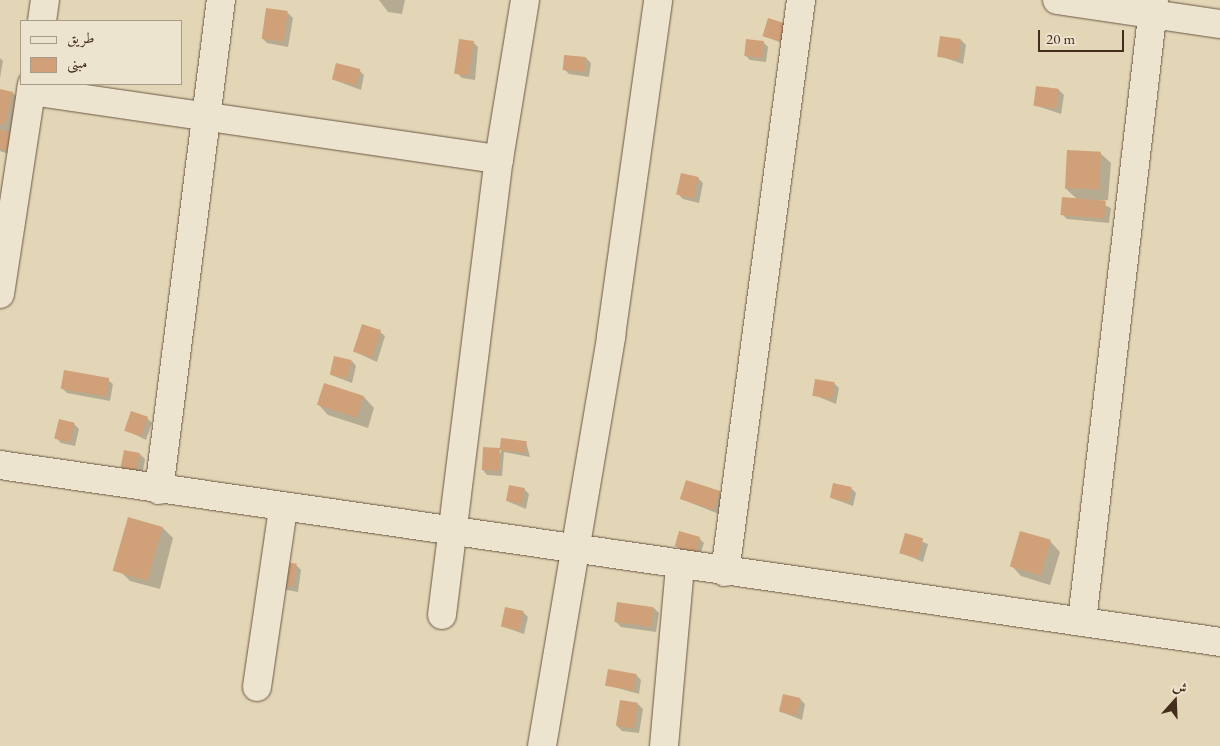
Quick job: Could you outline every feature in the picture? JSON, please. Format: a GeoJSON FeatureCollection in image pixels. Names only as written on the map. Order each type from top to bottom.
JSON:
{"type":"FeatureCollection","features":[{"type":"Feature","properties":{"kind":"street"},"geometry":{"type":"LineString","coordinates":[[42,20],[45,0]]}},
{"type":"Feature","properties":{"kind":"street"},"geometry":{"type":"LineString","coordinates":[[159,490],[204,115],[221,0]]}},
{"type":"Feature","properties":{"kind":"street"},"geometry":{"type":"LineString","coordinates":[[442,615],[499,159],[525,0]]}},
{"type":"Feature","properties":{"kind":"street"},"geometry":{"type":"LineString","coordinates":[[542,746],[574,551],[658,0]]}},
{"type":"Feature","properties":{"kind":"street"},"geometry":{"type":"LineString","coordinates":[[724,572],[801,0]]}},
{"type":"Feature","properties":{"kind":"street"},"geometry":{"type":"LineString","coordinates":[[1057,0],[1153,7],[1220,24]]}},
{"type":"Feature","properties":{"kind":"street"},"geometry":{"type":"LineString","coordinates":[[1082,621],[1153,7]]}},
{"type":"Feature","properties":{"kind":"street"},"geometry":{"type":"LineString","coordinates":[[0,294],[32,87],[499,159]]}},
{"type":"Feature","properties":{"kind":"street"},"geometry":{"type":"LineString","coordinates":[[0,465],[574,551],[1082,621],[1220,642]]}},
{"type":"Feature","properties":{"kind":"street"},"geometry":{"type":"LineString","coordinates":[[257,687],[284,508]]}},
{"type":"Feature","properties":{"kind":"street"},"geometry":{"type":"LineString","coordinates":[[664,746],[680,566]]}},
{"type":"Feature","properties":{"kind":"building"},"geometry":{"type":"Polygon","coordinates":[[[266,8],[288,11],[283,42],[262,39],[266,8]]]}},
{"type":"Feature","properties":{"kind":"building"},"geometry":{"type":"Polygon","coordinates":[[[768,18],[788,24],[783,42],[762,36],[768,18]]]}},
{"type":"Feature","properties":{"kind":"building"},"geometry":{"type":"Polygon","coordinates":[[[940,36],[961,39],[958,60],[937,57],[940,36]]]}},
{"type":"Feature","properties":{"kind":"building"},"geometry":{"type":"Polygon","coordinates":[[[459,39],[474,41],[469,76],[454,74],[459,39]]]}},
{"type":"Feature","properties":{"kind":"building"},"geometry":{"type":"Polygon","coordinates":[[[746,39],[764,41],[762,58],[744,56],[746,39]]]}},
{"type":"Feature","properties":{"kind":"building"},"geometry":{"type":"Polygon","coordinates":[[[564,55],[586,57],[585,72],[563,70],[564,55]]]}},
{"type":"Feature","properties":{"kind":"building"},"geometry":{"type":"Polygon","coordinates":[[[336,63],[360,69],[356,86],[332,79],[336,63]]]}},
{"type":"Feature","properties":{"kind":"building"},"geometry":{"type":"Polygon","coordinates":[[[1036,86],[1059,89],[1056,109],[1034,106],[1036,86]]]}},
{"type":"Feature","properties":{"kind":"building"},"geometry":{"type":"Polygon","coordinates":[[[0,89],[13,92],[5,125],[0,124],[0,89]]]}},
{"type":"Feature","properties":{"kind":"building"},"geometry":{"type":"Polygon","coordinates":[[[0,129],[15,134],[9,151],[0,149],[0,129]]]}},
{"type":"Feature","properties":{"kind":"building"},"geometry":{"type":"Polygon","coordinates":[[[1067,150],[1101,152],[1099,190],[1065,188],[1067,150]]]}},
{"type":"Feature","properties":{"kind":"building"},"geometry":{"type":"Polygon","coordinates":[[[681,173],[699,177],[694,198],[676,194],[681,173]]]}},
{"type":"Feature","properties":{"kind":"building"},"geometry":{"type":"Polygon","coordinates":[[[1062,197],[1106,201],[1104,219],[1060,215],[1062,197]]]}},
{"type":"Feature","properties":{"kind":"building"},"geometry":{"type":"Polygon","coordinates":[[[362,324],[381,330],[372,358],[353,352],[362,324]]]}},
{"type":"Feature","properties":{"kind":"building"},"geometry":{"type":"Polygon","coordinates":[[[334,356],[352,360],[347,379],[330,375],[334,356]]]}},
{"type":"Feature","properties":{"kind":"building"},"geometry":{"type":"Polygon","coordinates":[[[64,370],[109,378],[106,397],[61,389],[64,370]]]}},
{"type":"Feature","properties":{"kind":"building"},"geometry":{"type":"Polygon","coordinates":[[[815,379],[835,382],[832,399],[812,396],[815,379]]]}},
{"type":"Feature","properties":{"kind":"building"},"geometry":{"type":"Polygon","coordinates":[[[324,383],[364,396],[357,418],[317,405],[324,383]]]}},
{"type":"Feature","properties":{"kind":"building"},"geometry":{"type":"Polygon","coordinates":[[[131,411],[148,417],[141,437],[124,431],[131,411]]]}},
{"type":"Feature","properties":{"kind":"building"},"geometry":{"type":"Polygon","coordinates":[[[59,419],[75,423],[70,442],[54,438],[59,419]]]}},
{"type":"Feature","properties":{"kind":"building"},"geometry":{"type":"Polygon","coordinates":[[[501,438],[527,441],[525,453],[500,450],[501,438]]]}},
{"type":"Feature","properties":{"kind":"building"},"geometry":{"type":"Polygon","coordinates":[[[483,447],[500,448],[499,471],[482,470],[483,447]]]}},
{"type":"Feature","properties":{"kind":"building"},"geometry":{"type":"Polygon","coordinates":[[[124,450],[140,453],[136,473],[120,470],[124,450]]]}},
{"type":"Feature","properties":{"kind":"building"},"geometry":{"type":"Polygon","coordinates":[[[686,480],[720,491],[714,510],[680,499],[686,480]]]}},
{"type":"Feature","properties":{"kind":"building"},"geometry":{"type":"Polygon","coordinates":[[[833,483],[852,487],[848,502],[830,498],[833,483]]]}},
{"type":"Feature","properties":{"kind":"building"},"geometry":{"type":"Polygon","coordinates":[[[509,485],[525,488],[522,504],[506,501],[509,485]]]}},
{"type":"Feature","properties":{"kind":"building"},"geometry":{"type":"Polygon","coordinates":[[[128,517],[163,527],[147,581],[113,571],[128,517]]]}},
{"type":"Feature","properties":{"kind":"building"},"geometry":{"type":"Polygon","coordinates":[[[679,531],[700,537],[696,552],[675,546],[679,531]]]}},
{"type":"Feature","properties":{"kind":"building"},"geometry":{"type":"Polygon","coordinates":[[[1020,531],[1051,540],[1041,575],[1010,567],[1020,531]]]}},
{"type":"Feature","properties":{"kind":"building"},"geometry":{"type":"Polygon","coordinates":[[[905,533],[923,538],[917,558],[899,553],[905,533]]]}},
{"type":"Feature","properties":{"kind":"building"},"geometry":{"type":"Polygon","coordinates":[[[279,561],[297,564],[293,587],[275,584],[279,561]]]}},
{"type":"Feature","properties":{"kind":"building"},"geometry":{"type":"Polygon","coordinates":[[[617,602],[654,607],[651,627],[614,622],[617,602]]]}},
{"type":"Feature","properties":{"kind":"building"},"geometry":{"type":"Polygon","coordinates":[[[505,607],[524,611],[519,631],[501,627],[505,607]]]}},
{"type":"Feature","properties":{"kind":"building"},"geometry":{"type":"Polygon","coordinates":[[[608,669],[637,674],[634,691],[605,686],[608,669]]]}},
{"type":"Feature","properties":{"kind":"building"},"geometry":{"type":"Polygon","coordinates":[[[783,694],[801,698],[796,716],[779,712],[783,694]]]}},
{"type":"Feature","properties":{"kind":"building"},"geometry":{"type":"Polygon","coordinates":[[[620,700],[638,703],[634,728],[616,726],[620,700]]]}}]}
